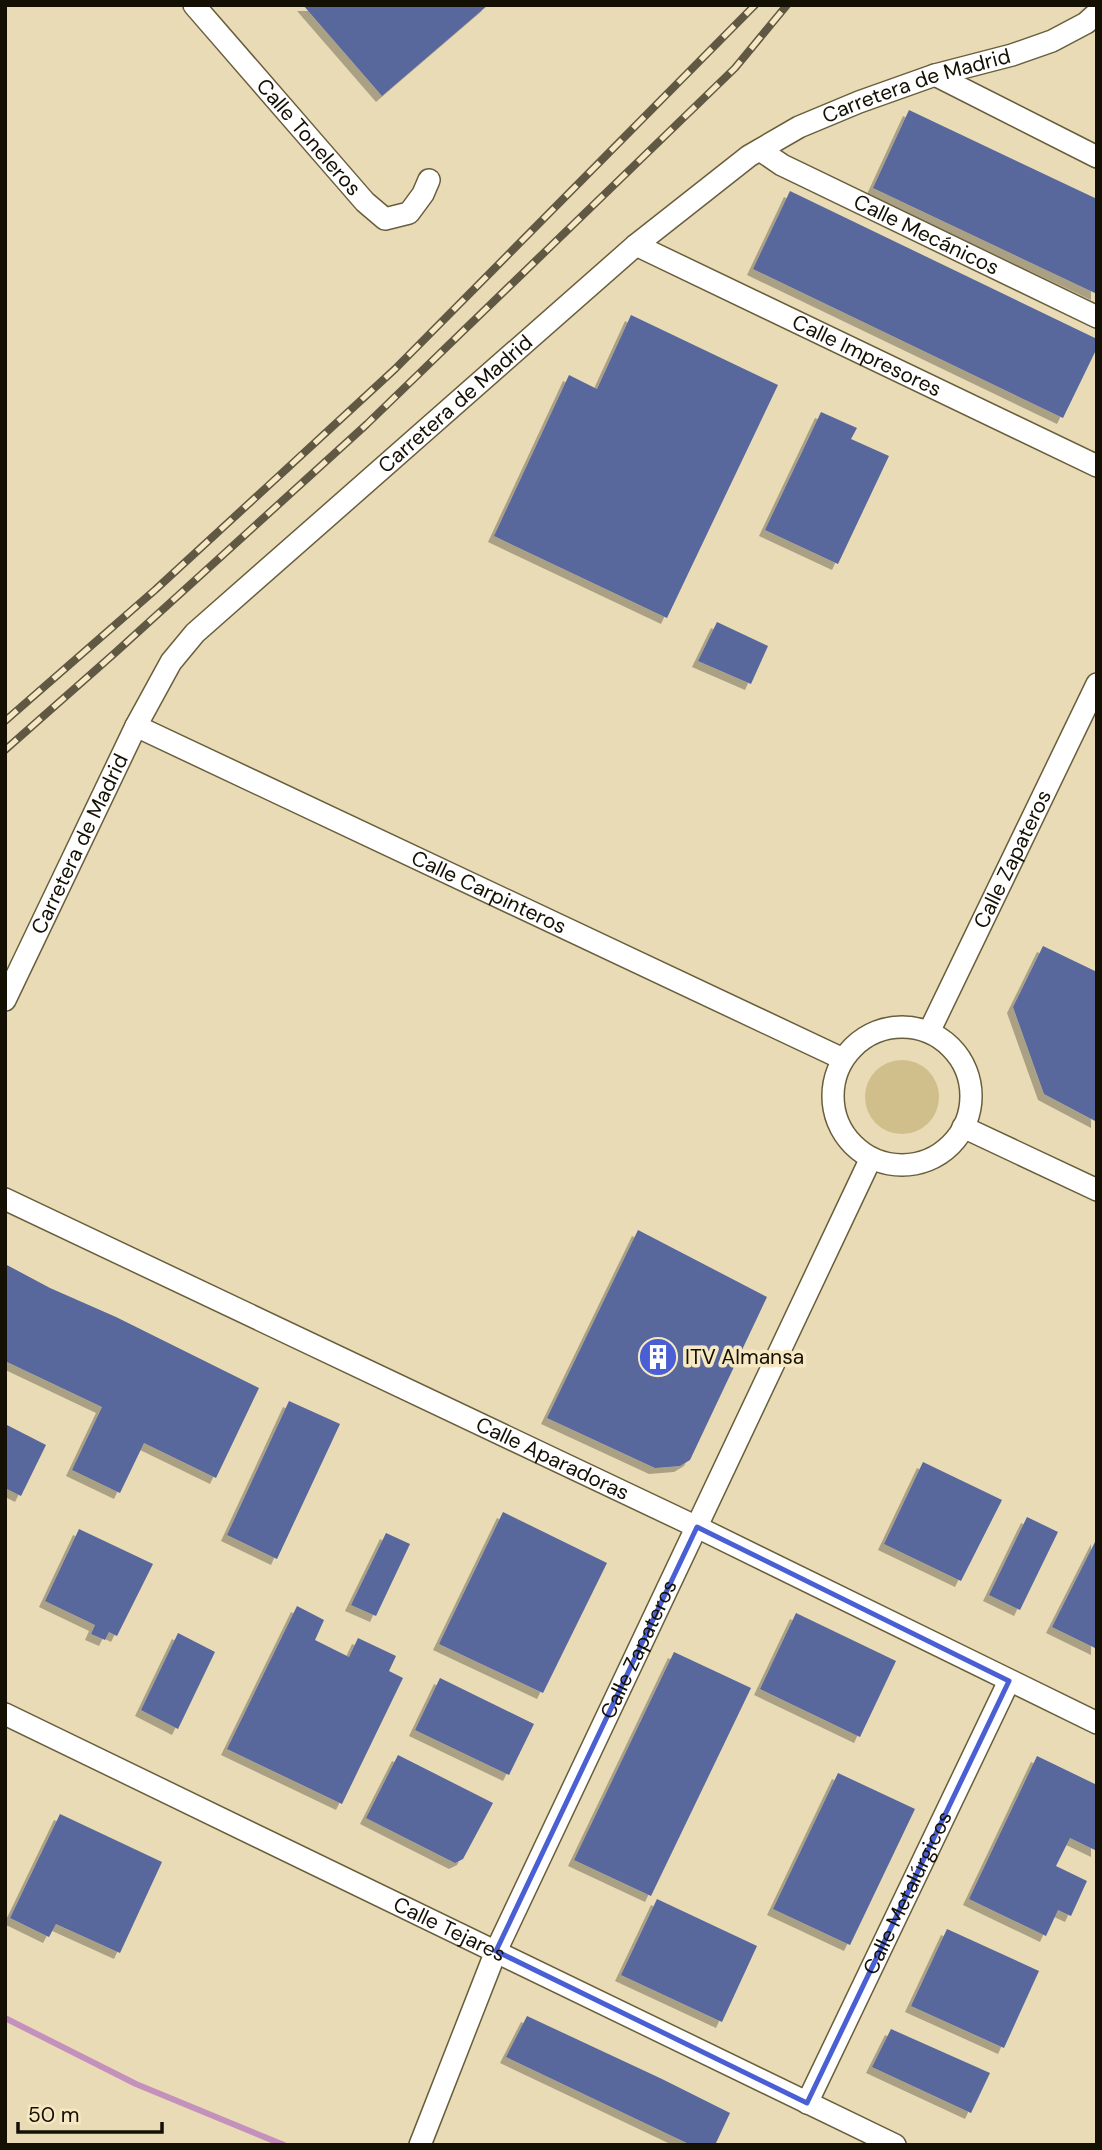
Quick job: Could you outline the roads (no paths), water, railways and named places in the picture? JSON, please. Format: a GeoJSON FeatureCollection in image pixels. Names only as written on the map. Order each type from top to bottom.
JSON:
{"type":"FeatureCollection","features":[{"type":"Feature","properties":{"kind":"street","name":"Calle Toneleros"},"geometry":{"type":"LineString","coordinates":[[194,5],[365,202],[385,219],[409,213],[423,194],[429,180]]}},
{"type":"Feature","properties":{"kind":"street","name":"Carretera de Madrid"},"geometry":{"type":"LineString","coordinates":[[5,1000],[136,726],[172,662],[195,634],[636,245],[749,156],[799,127],[859,102],[935,75],[1012,55],[1052,41],[1086,23],[1097,13]]}},
{"type":"Feature","properties":{"kind":"street"},"geometry":{"type":"LineString","coordinates":[[935,75],[1097,157]]}},
{"type":"Feature","properties":{"kind":"street","name":"Calle Mecánicos"},"geometry":{"type":"LineString","coordinates":[[760,150],[782,165],[1097,317]]}},
{"type":"Feature","properties":{"kind":"street","name":"Calle Impresores"},"geometry":{"type":"LineString","coordinates":[[636,245],[1097,466]]}},
{"type":"Feature","properties":{"kind":"street","name":"Calle Zapateros"},"geometry":{"type":"LineString","coordinates":[[929,1032],[1097,684]]}},
{"type":"Feature","properties":{"kind":"street","name":"Calle Carpinteros"},"geometry":{"type":"LineString","coordinates":[[136,726],[843,1059]]}},
{"type":"Feature","properties":{"kind":"street"},"geometry":{"type":"LineString","coordinates":[[890,1027],[910,1027],[929,1032],[948,1045],[963,1063],[970,1085],[970,1109],[963,1127],[949,1147],[932,1159],[911,1165],[891,1165],[871,1158],[852,1144],[839,1126],[833,1104],[834,1081],[843,1059],[864,1039],[890,1027]]}},
{"type":"Feature","properties":{"kind":"street"},"geometry":{"type":"LineString","coordinates":[[963,1127],[1097,1190]]}},
{"type":"Feature","properties":{"kind":"street","name":"Calle Zapateros"},"geometry":{"type":"LineString","coordinates":[[420,2145],[496,1951],[871,1158]]}},
{"type":"Feature","properties":{"kind":"street","name":"Calle Aparadoras"},"geometry":{"type":"LineString","coordinates":[[5,1199],[698,1527],[1097,1723]]}},
{"type":"Feature","properties":{"kind":"street","name":"Calle Metalúrgicos"},"geometry":{"type":"LineString","coordinates":[[807,2103],[1009,1681]]}},
{"type":"Feature","properties":{"kind":"street","name":"Calle Tejares"},"geometry":{"type":"LineString","coordinates":[[5,1714],[895,2145]]}},
{"type":"Feature","properties":{"kind":"waterway"},"geometry":{"type":"LineString","coordinates":[[5,2018],[136,2084],[284,2145]]}},
{"type":"Feature","properties":{"kind":"railway"},"geometry":{"type":"LineString","coordinates":[[5,721],[155,590],[395,369],[755,5]]}},
{"type":"Feature","properties":{"kind":"railway"},"geometry":{"type":"LineString","coordinates":[[5,750],[367,424],[735,68],[787,5]]}},
{"type":"Feature","properties":{"kind":"place","name":"ITV Almansa"},"geometry":{"type":"Point","coordinates":[658,1357]}}]}
